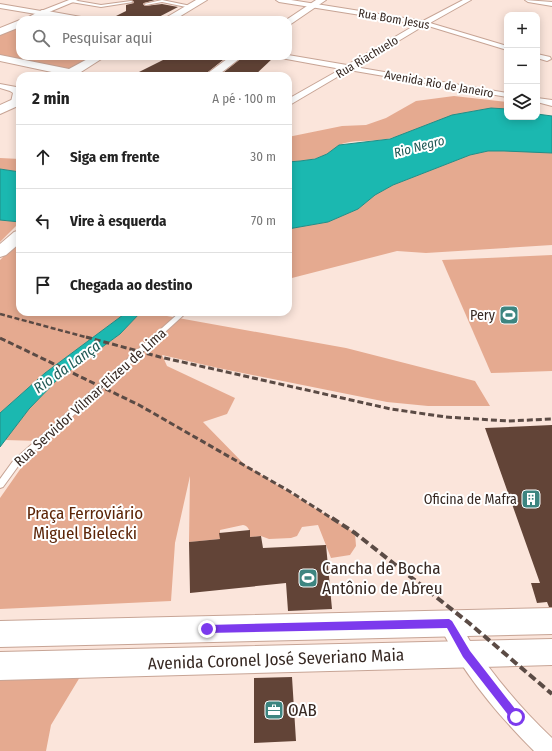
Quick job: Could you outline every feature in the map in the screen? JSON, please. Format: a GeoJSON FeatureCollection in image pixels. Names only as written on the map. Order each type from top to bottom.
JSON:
{"type":"FeatureCollection","features":[{"type":"Feature","properties":{"kind":"main road"},"geometry":{"type":"LineString","coordinates":[[174,16],[203,0]]}},
{"type":"Feature","properties":{"kind":"main road"},"geometry":{"type":"LineString","coordinates":[[292,20],[318,3]]}},
{"type":"Feature","properties":{"kind":"main road"},"geometry":{"type":"LineString","coordinates":[[37,16],[42,14],[55,16]]}},
{"type":"Feature","properties":{"kind":"main road"},"geometry":{"type":"LineString","coordinates":[[0,32],[16,25]]}},
{"type":"Feature","properties":{"kind":"main road"},"geometry":{"type":"LineString","coordinates":[[0,58],[60,72]]}},
{"type":"Feature","properties":{"kind":"main road"},"geometry":{"type":"LineString","coordinates":[[72,72],[94,60]]}},
{"type":"Feature","properties":{"kind":"main road"},"geometry":{"type":"LineString","coordinates":[[216,72],[232,60]]}},
{"type":"Feature","properties":{"kind":"main road"},"geometry":{"type":"LineString","coordinates":[[0,110],[16,102]]}},
{"type":"Feature","properties":{"kind":"main road"},"geometry":{"type":"LineString","coordinates":[[0,252],[16,239]]}},
{"type":"Feature","properties":{"kind":"main road","name":"Avenida Coronel José Severiano Maia"},"geometry":{"type":"LineString","coordinates":[[0,634],[552,621]]}},
{"type":"Feature","properties":{"kind":"main road","name":"Avenida Coronel José Severiano Maia"},"geometry":{"type":"LineString","coordinates":[[0,666],[552,652]]}},
{"type":"Feature","properties":{"kind":"street","name":"Rua Bom Jesus"},"geometry":{"type":"LineString","coordinates":[[279,0],[318,3],[424,24],[504,47]]}},
{"type":"Feature","properties":{"kind":"street","name":"Rua Riachuelo"},"geometry":{"type":"LineString","coordinates":[[292,102],[424,24],[468,0]]}},
{"type":"Feature","properties":{"kind":"street"},"geometry":{"type":"LineString","coordinates":[[528,0],[552,4]]}},
{"type":"Feature","properties":{"kind":"street"},"geometry":{"type":"LineString","coordinates":[[0,6],[42,14],[73,1]]}},
{"type":"Feature","properties":{"kind":"street"},"geometry":{"type":"LineString","coordinates":[[540,57],[547,59]]}},
{"type":"Feature","properties":{"kind":"street","name":"Avenida Rio de Janeiro"},"geometry":{"type":"LineString","coordinates":[[292,58],[504,94]]}},
{"type":"Feature","properties":{"kind":"street"},"geometry":{"type":"LineString","coordinates":[[0,86],[13,88],[16,92]]}},
{"type":"Feature","properties":{"kind":"street"},"geometry":{"type":"LineString","coordinates":[[292,97],[298,98]]}},
{"type":"Feature","properties":{"kind":"street"},"geometry":{"type":"LineString","coordinates":[[540,100],[552,102]]}},
{"type":"Feature","properties":{"kind":"street"},"geometry":{"type":"LineString","coordinates":[[449,624],[466,654],[516,717],[550,751]]}},
{"type":"Feature","properties":{"kind":"lane"},"geometry":{"type":"LineString","coordinates":[[73,1],[101,6],[130,2]]}},
{"type":"Feature","properties":{"kind":"lane"},"geometry":{"type":"LineString","coordinates":[[146,4],[162,1],[191,7]]}},
{"type":"Feature","properties":{"kind":"lane","name":"Rua Servidor Vilmar Elizeu de Lima"},"geometry":{"type":"LineString","coordinates":[[0,485],[16,463],[180,316]]}},
{"type":"Feature","properties":{"kind":"green space"},"geometry":{"type":"Polygon","coordinates":[[[16,26],[16,60],[94,60],[71,72],[0,57],[0,33],[16,26]]]}},
{"type":"Feature","properties":{"kind":"green space"},"geometry":{"type":"Polygon","coordinates":[[[454,96],[504,102],[504,109],[473,111],[440,120],[391,138],[344,143],[318,158],[292,162],[292,136],[342,126],[366,125],[386,118],[416,101],[454,96]]]}},
{"type":"Feature","properties":{"kind":"green space"},"geometry":{"type":"Polygon","coordinates":[[[488,151],[528,151],[552,153],[552,245],[426,253],[397,251],[292,278],[292,228],[328,222],[358,209],[375,195],[393,185],[470,155],[488,151]]]}},
{"type":"Feature","properties":{"kind":"green space"},"geometry":{"type":"Polygon","coordinates":[[[0,158],[16,159],[16,171],[0,169],[0,158]]]}},
{"type":"Feature","properties":{"kind":"green space"},"geometry":{"type":"Polygon","coordinates":[[[0,220],[16,222],[16,226],[0,242],[0,220]]]}},
{"type":"Feature","properties":{"kind":"green space"},"geometry":{"type":"Polygon","coordinates":[[[16,244],[16,316],[122,316],[45,373],[0,413],[0,260],[16,244]]]}},
{"type":"Feature","properties":{"kind":"green space","name":"Pery"},"geometry":{"type":"Polygon","coordinates":[[[552,255],[552,371],[491,373],[442,260],[552,255]]]}},
{"type":"Feature","properties":{"kind":"green space","name":"Praça Ferroviário Miguel Bielecki"},"geometry":{"type":"Polygon","coordinates":[[[137,316],[167,316],[346,348],[475,381],[490,406],[428,406],[387,402],[218,368],[162,355],[167,366],[235,398],[227,414],[203,422],[245,465],[355,533],[356,546],[350,555],[331,558],[318,525],[302,527],[297,536],[291,538],[269,539],[261,536],[250,537],[249,529],[247,526],[243,525],[220,530],[220,539],[189,542],[190,476],[175,543],[171,601],[0,609],[0,498],[40,441],[5,440],[29,409],[57,380],[120,334],[137,316]]]}},
{"type":"Feature","properties":{"kind":"green space"},"geometry":{"type":"Polygon","coordinates":[[[83,672],[51,725],[46,751],[0,751],[0,673],[83,672]]]}},
{"type":"Feature","properties":{"kind":"water","name":"Rio Negro"},"geometry":{"type":"Polygon","coordinates":[[[491,108],[504,109],[504,120],[540,120],[540,114],[552,116],[552,153],[488,151],[470,155],[393,185],[375,195],[358,209],[328,222],[292,228],[292,162],[315,159],[327,154],[339,145],[390,139],[452,115],[491,108]]]}},
{"type":"Feature","properties":{"kind":"water"},"geometry":{"type":"Polygon","coordinates":[[[0,169],[16,171],[16,222],[0,220],[0,169]]]}},
{"type":"Feature","properties":{"kind":"water","name":"Rio da Lança"},"geometry":{"type":"Polygon","coordinates":[[[122,316],[137,316],[120,334],[57,380],[29,409],[0,447],[0,413],[45,373],[122,316]]]}},
{"type":"Feature","properties":{"kind":"building"},"geometry":{"type":"Polygon","coordinates":[[[132,0],[155,0],[143,4],[145,6],[162,4],[178,7],[161,16],[116,16],[126,11],[126,5],[134,3],[132,0]]]}},
{"type":"Feature","properties":{"kind":"building"},"geometry":{"type":"Polygon","coordinates":[[[163,60],[223,60],[208,72],[139,72],[163,60]]]}},
{"type":"Feature","properties":{"kind":"building"},"geometry":{"type":"Polygon","coordinates":[[[239,60],[271,60],[258,72],[224,72],[239,60]]]}},
{"type":"Feature","properties":{"kind":"building","name":"Oficina de Mafra"},"geometry":{"type":"Polygon","coordinates":[[[552,425],[552,607],[549,607],[547,602],[537,603],[531,583],[540,583],[485,428],[552,425]]]}},
{"type":"Feature","properties":{"kind":"building"},"geometry":{"type":"Polygon","coordinates":[[[250,530],[250,537],[261,536],[263,548],[326,545],[332,609],[288,611],[286,583],[190,593],[189,542],[220,539],[219,533],[250,530]]]}},
{"type":"Feature","properties":{"kind":"building","name":"OAB"},"geometry":{"type":"Polygon","coordinates":[[[292,677],[296,741],[254,743],[254,678],[292,677]]]}},
{"type":"Feature","properties":{"kind":"railway"},"geometry":{"type":"LineString","coordinates":[[0,314],[89,338]]}},
{"type":"Feature","properties":{"kind":"railway"},"geometry":{"type":"LineString","coordinates":[[86,337],[160,357],[391,409],[446,417],[508,421],[552,419]]}},
{"type":"Feature","properties":{"kind":"railway"},"geometry":{"type":"LineString","coordinates":[[0,338],[139,405],[289,491],[333,519]]}},
{"type":"Feature","properties":{"kind":"railway"},"geometry":{"type":"LineString","coordinates":[[332,518],[355,533],[469,623],[552,694]]}},
{"type":"Feature","properties":{"kind":"place","name":"Pery"},"geometry":{"type":"Point","coordinates":[509,315]}},
{"type":"Feature","properties":{"kind":"place","name":"Oficina de Mafra"},"geometry":{"type":"Point","coordinates":[531,499]}},
{"type":"Feature","properties":{"kind":"place","name":"Cancha de Bocha Antônio de Abreu"},"geometry":{"type":"Point","coordinates":[308,578]}},
{"type":"Feature","properties":{"kind":"place","name":"OAB"},"geometry":{"type":"Point","coordinates":[274,710]}},
{"type":"Feature","properties":{"kind":"route"},"geometry":{"type":"LineString","coordinates":[[207,629],[449,624],[466,654],[516,717]]}}]}
